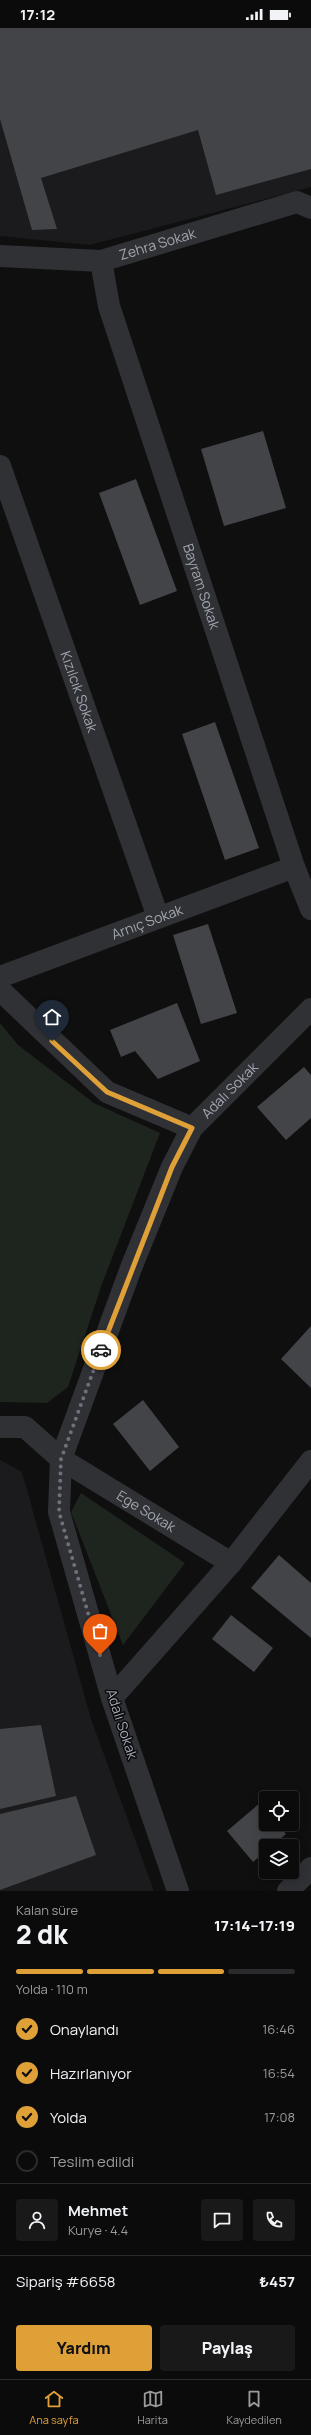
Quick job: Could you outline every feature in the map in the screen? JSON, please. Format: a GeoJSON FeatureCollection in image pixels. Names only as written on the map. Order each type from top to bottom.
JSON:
{"type":"FeatureCollection","features":[{"type":"Feature","properties":{"kind":"street","name":"Zehra Sokak"},"geometry":{"type":"LineString","coordinates":[[0,256],[101,261],[297,202],[311,208]]}},
{"type":"Feature","properties":{"kind":"street","name":"Bayram Sokak"},"geometry":{"type":"LineString","coordinates":[[101,261],[109,306],[294,867],[311,910]]}},
{"type":"Feature","properties":{"kind":"street","name":"Kızılcık Sokak"},"geometry":{"type":"LineString","coordinates":[[0,466],[158,917]]}},
{"type":"Feature","properties":{"kind":"street","name":"Arnıç Sokak"},"geometry":{"type":"LineString","coordinates":[[0,977],[294,867]]}},
{"type":"Feature","properties":{"kind":"street"},"geometry":{"type":"LineString","coordinates":[[0,990],[107,1092],[192,1128]]}},
{"type":"Feature","properties":{"kind":"street","name":"Adalı Sokak"},"geometry":{"type":"LineString","coordinates":[[178,1891],[112,1698],[59,1512],[61,1459],[131,1268],[172,1167],[192,1128],[311,1009]]}},
{"type":"Feature","properties":{"kind":"street","name":"Ege Sokak"},"geometry":{"type":"LineString","coordinates":[[0,1427],[26,1427],[61,1459],[231,1563]]}},
{"type":"Feature","properties":{"kind":"street"},"geometry":{"type":"LineString","coordinates":[[112,1698],[231,1563],[311,1461]]}},
{"type":"Feature","properties":{"kind":"street"},"geometry":{"type":"LineString","coordinates":[[288,1891],[311,1868]]}},
{"type":"Feature","properties":{"kind":"shaded area"},"geometry":{"type":"Polygon","coordinates":[[[0,28],[311,28],[311,187],[90,245],[0,236],[0,28]]]}},
{"type":"Feature","properties":{"kind":"shaded area"},"geometry":{"type":"Polygon","coordinates":[[[0,1023],[18,1045],[94,1103],[160,1133],[102,1284],[68,1387],[47,1403],[0,1402],[0,1023]]]}},
{"type":"Feature","properties":{"kind":"shaded area"},"geometry":{"type":"Polygon","coordinates":[[[0,1460],[22,1472],[91,1719],[154,1891],[0,1891],[0,1460]]]}},
{"type":"Feature","properties":{"kind":"shaded area"},"geometry":{"type":"Polygon","coordinates":[[[81,1493],[185,1563],[123,1645],[71,1512],[81,1493]]]}},
{"type":"Feature","properties":{"kind":"building"},"geometry":{"type":"Polygon","coordinates":[[[0,28],[311,28],[311,169],[216,195],[198,130],[41,178],[57,229],[32,230],[0,119],[0,28]]]}},
{"type":"Feature","properties":{"kind":"building"},"geometry":{"type":"Polygon","coordinates":[[[263,431],[286,508],[224,526],[201,449],[263,431]]]}},
{"type":"Feature","properties":{"kind":"building"},"geometry":{"type":"Polygon","coordinates":[[[136,479],[177,591],[140,605],[99,493],[136,479]]]}},
{"type":"Feature","properties":{"kind":"building"},"geometry":{"type":"Polygon","coordinates":[[[215,722],[259,848],[225,860],[182,734],[215,722]]]}},
{"type":"Feature","properties":{"kind":"building"},"geometry":{"type":"Polygon","coordinates":[[[208,924],[237,1013],[201,1024],[173,935],[208,924]]]}},
{"type":"Feature","properties":{"kind":"building"},"geometry":{"type":"Polygon","coordinates":[[[177,1003],[200,1061],[158,1079],[135,1051],[121,1057],[110,1030],[177,1003]]]}},
{"type":"Feature","properties":{"kind":"building"},"geometry":{"type":"Polygon","coordinates":[[[304,1067],[311,1075],[311,1118],[286,1140],[257,1107],[304,1067]]]}},
{"type":"Feature","properties":{"kind":"building"},"geometry":{"type":"Polygon","coordinates":[[[311,1326],[311,1388],[281,1359],[311,1326]]]}},
{"type":"Feature","properties":{"kind":"building"},"geometry":{"type":"Polygon","coordinates":[[[143,1400],[179,1447],[150,1471],[113,1424],[143,1400]]]}},
{"type":"Feature","properties":{"kind":"building"},"geometry":{"type":"Polygon","coordinates":[[[279,1555],[311,1583],[311,1638],[251,1588],[279,1555]]]}},
{"type":"Feature","properties":{"kind":"building"},"geometry":{"type":"Polygon","coordinates":[[[231,1615],[273,1648],[254,1672],[212,1639],[231,1615]]]}},
{"type":"Feature","properties":{"kind":"building"},"geometry":{"type":"Polygon","coordinates":[[[41,1725],[56,1796],[0,1809],[0,1729],[41,1725]]]}},
{"type":"Feature","properties":{"kind":"building"},"geometry":{"type":"Polygon","coordinates":[[[76,1796],[96,1855],[0,1890],[0,1814],[76,1796]]]}},
{"type":"Feature","properties":{"kind":"building"},"geometry":{"type":"Polygon","coordinates":[[[259,1804],[259,1831],[284,1831],[286,1834],[280,1839],[259,1839],[259,1857],[253,1862],[227,1831],[259,1804]]]}},
{"type":"Feature","properties":{"kind":"way so far"},"geometry":{"type":"LineString","coordinates":[[100,1655],[59,1512],[61,1459],[101,1350]]}},
{"type":"Feature","properties":{"kind":"route"},"geometry":{"type":"LineString","coordinates":[[52,1041],[107,1092],[192,1128],[172,1167],[131,1268],[101,1350]]}}]}
